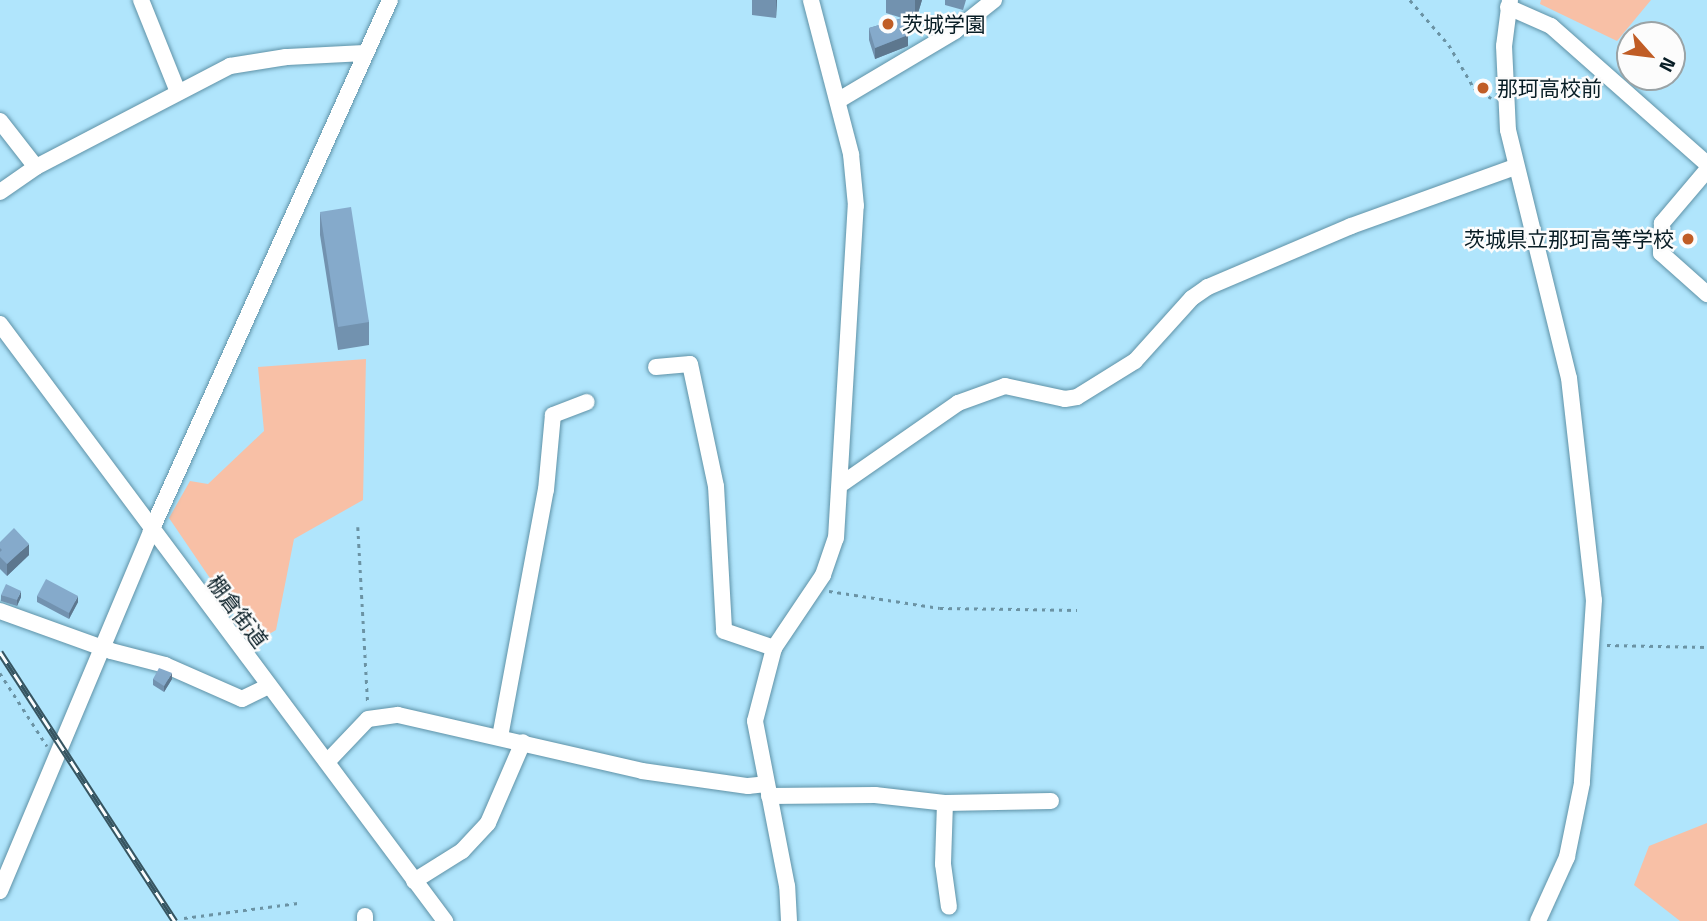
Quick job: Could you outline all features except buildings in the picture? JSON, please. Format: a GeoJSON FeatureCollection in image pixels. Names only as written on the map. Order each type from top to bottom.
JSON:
{"type":"FeatureCollection","features":[{"type":"Feature","properties":{"kind":"street"},"geometry":{"type":"LineString","coordinates":[[141,0],[177,92]]}},
{"type":"Feature","properties":{"kind":"street"},"geometry":{"type":"LineString","coordinates":[[0,891],[151,531],[390,0]]}},
{"type":"Feature","properties":{"kind":"street"},"geometry":{"type":"LineString","coordinates":[[789,921],[755,721],[774,648],[815,588],[836,538],[843,483],[856,206],[839,100],[811,0]]}},
{"type":"Feature","properties":{"kind":"street"},"geometry":{"type":"LineString","coordinates":[[839,100],[955,31],[994,0]]}},
{"type":"Feature","properties":{"kind":"street"},"geometry":{"type":"LineString","coordinates":[[1538,921],[1567,857],[1574,827],[1593,644],[1591,547],[1577,427],[1515,167],[1506,107],[1509,4],[1551,26],[1707,164]]}},
{"type":"Feature","properties":{"kind":"street"},"geometry":{"type":"LineString","coordinates":[[0,192],[36,167],[230,66],[286,57],[366,53]]}},
{"type":"Feature","properties":{"kind":"street"},"geometry":{"type":"LineString","coordinates":[[0,121],[36,167]]}},
{"type":"Feature","properties":{"kind":"street"},"geometry":{"type":"LineString","coordinates":[[843,483],[958,403],[1005,386],[1065,399],[1077,397],[1135,361],[1208,287],[1351,226],[1515,167]]}},
{"type":"Feature","properties":{"kind":"street"},"geometry":{"type":"LineString","coordinates":[[1707,170],[1662,223],[1661,253],[1707,294]]}},
{"type":"Feature","properties":{"kind":"street","name":"棚倉街道"},"geometry":{"type":"LineString","coordinates":[[0,324],[151,531],[445,921]]}},
{"type":"Feature","properties":{"kind":"street"},"geometry":{"type":"LineString","coordinates":[[656,367],[690,364],[716,486],[724,631],[774,648]]}},
{"type":"Feature","properties":{"kind":"street"},"geometry":{"type":"LineString","coordinates":[[500,737],[546,490],[553,415],[587,402]]}},
{"type":"Feature","properties":{"kind":"street"},"geometry":{"type":"LineString","coordinates":[[0,611],[165,665],[242,699],[269,686]]}},
{"type":"Feature","properties":{"kind":"street"},"geometry":{"type":"LineString","coordinates":[[327,762],[368,719],[398,715],[642,771],[768,790],[875,795],[945,803],[1051,801]]}},
{"type":"Feature","properties":{"kind":"street"},"geometry":{"type":"LineString","coordinates":[[414,881],[462,851],[488,823],[523,742]]}},
{"type":"Feature","properties":{"kind":"street"},"geometry":{"type":"LineString","coordinates":[[945,803],[943,864],[949,906]]}},
{"type":"Feature","properties":{"kind":"path"},"geometry":{"type":"LineString","coordinates":[[1410,0],[1448,45],[1474,89],[1506,107]]}},
{"type":"Feature","properties":{"kind":"path"},"geometry":{"type":"LineString","coordinates":[[358,527],[368,719]]}},
{"type":"Feature","properties":{"kind":"path"},"geometry":{"type":"LineString","coordinates":[[815,588],[940,608],[1077,610]]}},
{"type":"Feature","properties":{"kind":"path"},"geometry":{"type":"LineString","coordinates":[[1593,644],[1707,647]]}},
{"type":"Feature","properties":{"kind":"path"},"geometry":{"type":"LineString","coordinates":[[0,673],[54,758]]}},
{"type":"Feature","properties":{"kind":"path"},"geometry":{"type":"LineString","coordinates":[[184,918],[298,904]]}},
{"type":"Feature","properties":{"kind":"shaded area"},"geometry":{"type":"Polygon","coordinates":[[[1541,0],[1651,0],[1634,21],[1616,21],[1616,41],[1540,4],[1541,0]]]}},
{"type":"Feature","properties":{"kind":"shaded area"},"geometry":{"type":"Polygon","coordinates":[[[366,359],[363,500],[294,539],[276,630],[254,643],[169,518],[190,481],[208,484],[264,431],[258,367],[366,359]]]}},
{"type":"Feature","properties":{"kind":"shaded area"},"geometry":{"type":"Polygon","coordinates":[[[1707,823],[1707,921],[1680,921],[1634,885],[1649,846],[1707,823]]]}},
{"type":"Feature","properties":{"kind":"railway"},"geometry":{"type":"LineString","coordinates":[[0,652],[175,921]]}},
{"type":"Feature","properties":{"kind":"place","name":"茨城学園"},"geometry":{"type":"Point","coordinates":[888,24]}},
{"type":"Feature","properties":{"kind":"place","name":"那珂高校前"},"geometry":{"type":"Point","coordinates":[1483,88]}},
{"type":"Feature","properties":{"kind":"place","name":"茨城県立那珂高等学校"},"geometry":{"type":"Point","coordinates":[1688,239]}}]}
